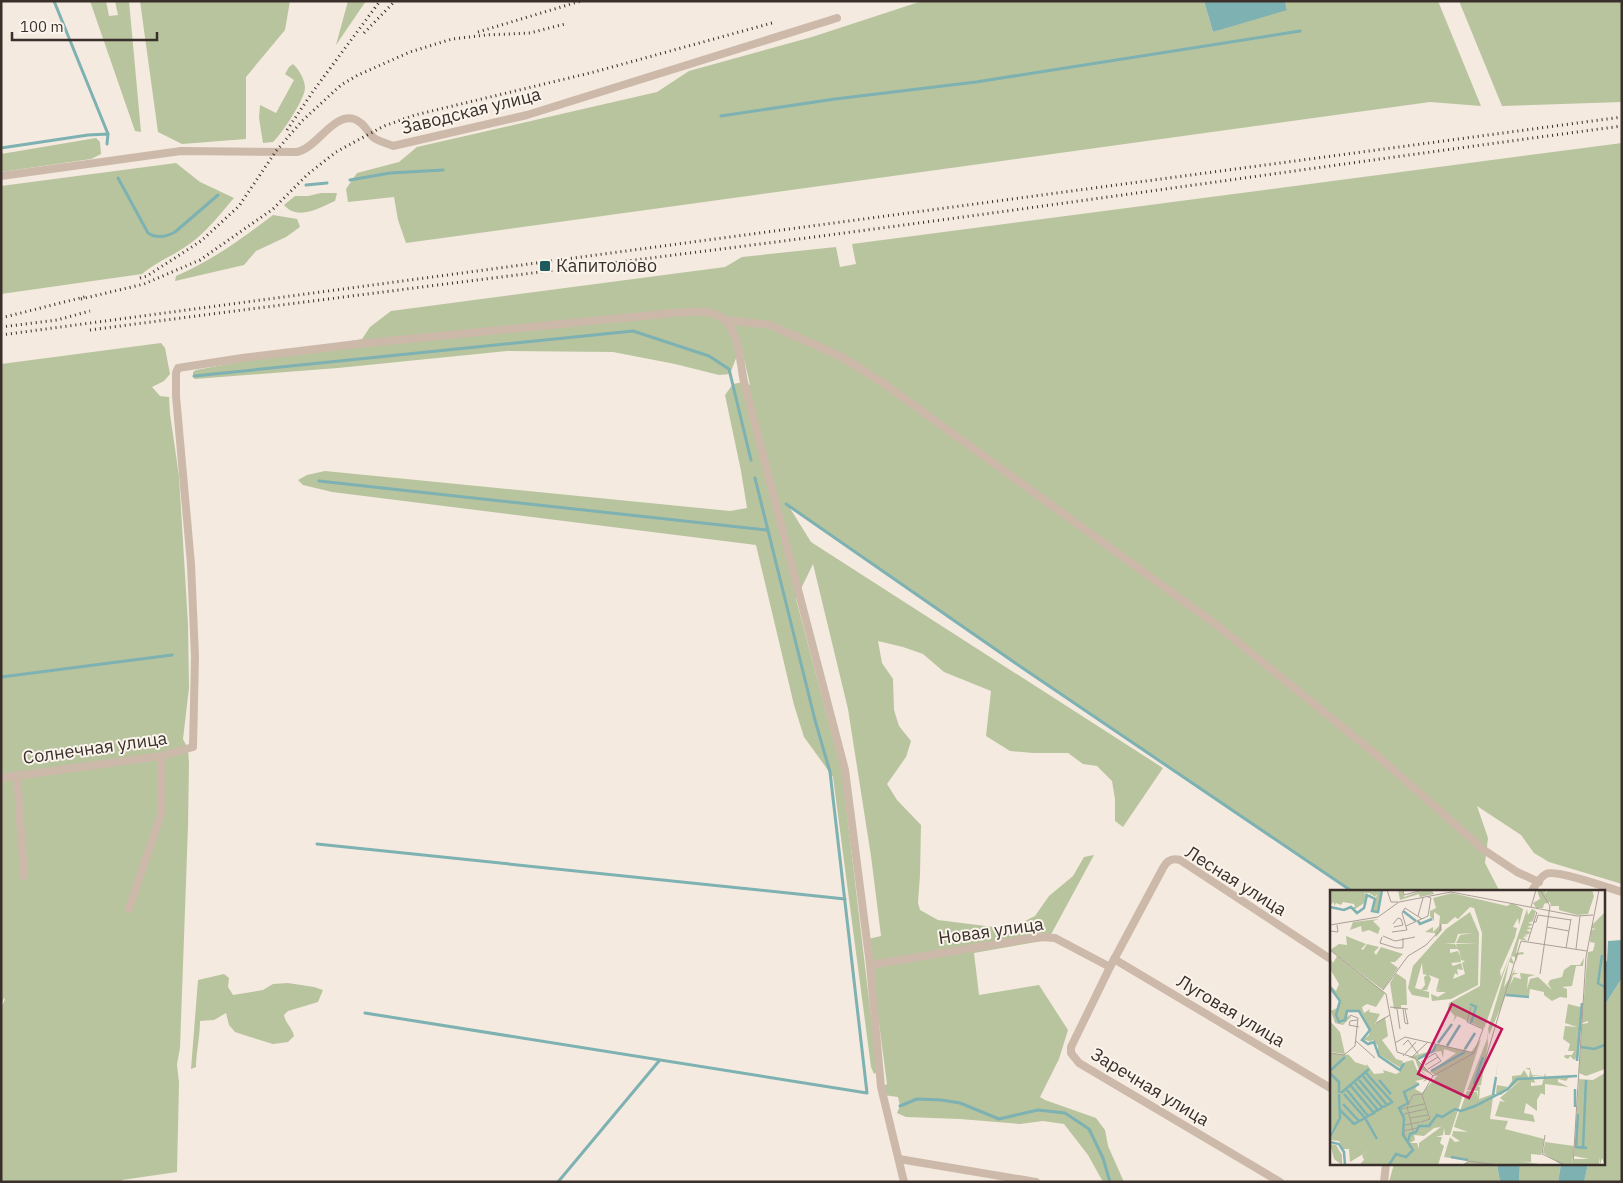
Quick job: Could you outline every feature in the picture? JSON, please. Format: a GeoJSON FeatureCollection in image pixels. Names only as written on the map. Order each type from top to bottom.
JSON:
{"type":"FeatureCollection","features":[{"type":"Feature","properties":{"kind":"street","name":"Заводская улица"},"geometry":{"type":"LineString","coordinates":[[1,176],[181,151],[297,152],[303,151],[311,145],[334,124],[354,119],[364,125],[376,139],[393,146],[527,115],[837,18]]}},
{"type":"Feature","properties":{"kind":"street","name":"Солнечная улица"},"geometry":{"type":"LineString","coordinates":[[1,778],[162,756],[193,747],[195,656],[191,564],[176,396],[176,373],[178,368],[357,344],[673,313],[711,312],[726,320]]}},
{"type":"Feature","properties":{"kind":"street"},"geometry":{"type":"LineString","coordinates":[[726,320],[770,325],[785,331],[840,356],[883,383],[1218,626],[1373,752],[1484,850],[1517,872],[1538,882]]}},
{"type":"Feature","properties":{"kind":"street"},"geometry":{"type":"LineString","coordinates":[[726,320],[735,336],[746,391],[845,770],[870,965],[881,1087],[904,1182]]}},
{"type":"Feature","properties":{"kind":"street"},"geometry":{"type":"LineString","coordinates":[[129,909],[160,814],[162,756]]}},
{"type":"Feature","properties":{"kind":"street"},"geometry":{"type":"LineString","coordinates":[[17,775],[24,876]]}},
{"type":"Feature","properties":{"kind":"street","name":"Лесная улица"},"geometry":{"type":"LineString","coordinates":[[1114,959],[1163,868],[1172,859],[1180,860],[1330,959]]}},
{"type":"Feature","properties":{"kind":"street"},"geometry":{"type":"LineString","coordinates":[[1532,890],[1544,875],[1554,873],[1622,892]]}},
{"type":"Feature","properties":{"kind":"street","name":"Новая улица"},"geometry":{"type":"LineString","coordinates":[[870,965],[1039,937],[1055,938],[1110,967]]}},
{"type":"Feature","properties":{"kind":"street","name":"Заречная улица"},"geometry":{"type":"LineString","coordinates":[[1114,959],[1073,1042],[1071,1053],[1074,1058],[1079,1063],[1280,1182]]}},
{"type":"Feature","properties":{"kind":"street","name":"Луговая улица"},"geometry":{"type":"LineString","coordinates":[[1114,959],[1330,1088]]}},
{"type":"Feature","properties":{"kind":"street"},"geometry":{"type":"LineString","coordinates":[[899,1159],[1036,1182]]}},
{"type":"Feature","properties":{"kind":"street"},"geometry":{"type":"LineString","coordinates":[[1384,1182],[1386,1166]]}},
{"type":"Feature","properties":{"kind":"green space"},"geometry":{"type":"Polygon","coordinates":[[[90,1],[106,1],[109,16],[118,15],[115,1],[129,1],[141,132],[135,131],[90,1]]]}},
{"type":"Feature","properties":{"kind":"green space"},"geometry":{"type":"Polygon","coordinates":[[[140,1],[290,1],[285,30],[246,77],[246,139],[182,144],[158,132],[140,1]]]}},
{"type":"Feature","properties":{"kind":"green space"},"geometry":{"type":"Polygon","coordinates":[[[348,1],[366,1],[336,45],[348,1]]]}},
{"type":"Feature","properties":{"kind":"green space"},"geometry":{"type":"Polygon","coordinates":[[[922,1],[1204,1],[1213,32],[1287,9],[1285,1],[1438,1],[1481,106],[1430,102],[406,243],[398,220],[394,197],[348,202],[346,189],[357,173],[399,162],[417,147],[657,92],[689,71],[812,37],[922,1]]]}},
{"type":"Feature","properties":{"kind":"green space"},"geometry":{"type":"Polygon","coordinates":[[[1459,1],[1622,1],[1622,102],[1502,106],[1459,1]]]}},
{"type":"Feature","properties":{"kind":"green space"},"geometry":{"type":"Polygon","coordinates":[[[293,64],[303,78],[305,85],[304,93],[287,125],[277,138],[273,142],[263,143],[259,118],[260,105],[276,113],[294,80],[285,74],[293,64]]]}},
{"type":"Feature","properties":{"kind":"green space"},"geometry":{"type":"Polygon","coordinates":[[[96,138],[100,142],[101,154],[91,159],[1,172],[1,154],[96,138]]]}},
{"type":"Feature","properties":{"kind":"green space"},"geometry":{"type":"Polygon","coordinates":[[[1622,143],[1622,884],[1549,862],[1534,853],[1521,835],[1477,806],[1488,838],[1485,863],[1499,890],[1350,890],[1024,669],[788,505],[811,542],[1163,768],[1123,827],[1115,821],[1115,799],[1112,781],[1097,766],[1083,764],[1068,753],[1010,751],[986,736],[991,691],[944,672],[923,654],[878,641],[882,663],[893,679],[894,710],[899,726],[911,741],[906,757],[887,784],[897,800],[921,825],[918,903],[920,910],[938,920],[1009,929],[1035,916],[1049,896],[1073,876],[1084,857],[1094,855],[1048,940],[974,953],[979,995],[1039,985],[1068,1030],[1059,1059],[1040,1097],[1096,1118],[1105,1130],[1108,1146],[1124,1182],[1103,1182],[1088,1155],[1064,1124],[1043,1121],[1020,1124],[906,1117],[897,1113],[900,1106],[898,1097],[883,1095],[881,1087],[887,1084],[868,939],[881,936],[871,856],[848,709],[813,564],[796,599],[842,772],[877,1067],[877,1072],[874,1074],[871,1067],[833,777],[804,737],[794,705],[756,545],[332,492],[303,485],[298,480],[307,475],[325,471],[730,511],[747,508],[725,395],[733,384],[744,382],[750,385],[741,345],[730,374],[719,375],[613,352],[507,351],[338,368],[195,379],[193,377],[193,372],[196,370],[362,339],[370,327],[391,311],[725,267],[742,257],[836,247],[840,267],[856,264],[852,244],[1622,143]]]}},
{"type":"Feature","properties":{"kind":"green space"},"geometry":{"type":"Polygon","coordinates":[[[176,163],[200,182],[234,198],[213,223],[195,240],[142,274],[1,294],[1,186],[176,163]]]}},
{"type":"Feature","properties":{"kind":"green space"},"geometry":{"type":"Polygon","coordinates":[[[337,193],[335,201],[316,210],[302,213],[290,210],[284,205],[295,196],[337,193]]]}},
{"type":"Feature","properties":{"kind":"green space"},"geometry":{"type":"Polygon","coordinates":[[[273,215],[297,219],[300,227],[286,237],[256,251],[244,265],[175,281],[176,276],[215,256],[273,215]]]}},
{"type":"Feature","properties":{"kind":"green space"},"geometry":{"type":"Polygon","coordinates":[[[161,343],[165,348],[170,374],[164,381],[152,387],[160,396],[169,397],[179,476],[188,624],[189,688],[183,739],[188,749],[189,763],[188,826],[180,1048],[177,1064],[179,1083],[177,1172],[122,1180],[121,1182],[1,1182],[1,1008],[5,999],[1,1005],[1,364],[161,343]]]}},
{"type":"Feature","properties":{"kind":"green space"},"geometry":{"type":"Polygon","coordinates":[[[224,974],[229,978],[228,987],[233,995],[263,990],[273,984],[288,983],[323,990],[318,1002],[288,1011],[284,1015],[294,1036],[288,1042],[273,1044],[235,1032],[229,1025],[226,1013],[214,1020],[200,1021],[196,1067],[191,1069],[198,980],[224,974]]]}},
{"type":"Feature","properties":{"kind":"green space"},"geometry":{"type":"Polygon","coordinates":[[[1622,978],[1622,1182],[1584,1182],[1588,1166],[1606,1166],[1606,1003],[1622,978]]]}},
{"type":"Feature","properties":{"kind":"green space"},"geometry":{"type":"Polygon","coordinates":[[[1393,1166],[1497,1166],[1500,1182],[1389,1182],[1393,1166]]]}},
{"type":"Feature","properties":{"kind":"green space"},"geometry":{"type":"Polygon","coordinates":[[[1520,1166],[1561,1166],[1558,1182],[1519,1182],[1520,1166]]]}},
{"type":"Feature","properties":{"kind":"water"},"geometry":{"type":"Polygon","coordinates":[[[1204,1],[1285,1],[1287,10],[1213,32],[1204,1]]]}},
{"type":"Feature","properties":{"kind":"water"},"geometry":{"type":"Polygon","coordinates":[[[1622,940],[1622,978],[1606,1003],[1606,962],[1608,941],[1622,940]]]}},
{"type":"Feature","properties":{"kind":"water"},"geometry":{"type":"Polygon","coordinates":[[[1497,1166],[1520,1166],[1519,1182],[1500,1182],[1497,1166]]]}},
{"type":"Feature","properties":{"kind":"water"},"geometry":{"type":"Polygon","coordinates":[[[1561,1166],[1588,1166],[1584,1182],[1558,1182],[1561,1166]]]}},
{"type":"Feature","properties":{"kind":"waterway"},"geometry":{"type":"LineString","coordinates":[[54,1],[108,134]]}},
{"type":"Feature","properties":{"kind":"waterway"},"geometry":{"type":"LineString","coordinates":[[721,116],[835,99],[976,82],[1300,31]]}},
{"type":"Feature","properties":{"kind":"waterway"},"geometry":{"type":"LineString","coordinates":[[1,148],[88,135],[108,134],[107,144]]}},
{"type":"Feature","properties":{"kind":"waterway"},"geometry":{"type":"LineString","coordinates":[[350,180],[390,173],[443,170]]}},
{"type":"Feature","properties":{"kind":"waterway"},"geometry":{"type":"LineString","coordinates":[[118,178],[148,233],[158,237],[175,232],[218,195]]}},
{"type":"Feature","properties":{"kind":"waterway"},"geometry":{"type":"LineString","coordinates":[[306,185],[327,183]]}},
{"type":"Feature","properties":{"kind":"waterway"},"geometry":{"type":"LineString","coordinates":[[194,376],[633,331],[709,356],[729,369],[751,460]]}},
{"type":"Feature","properties":{"kind":"waterway"},"geometry":{"type":"LineString","coordinates":[[365,1013],[867,1093],[830,772],[815,720],[755,478]]}},
{"type":"Feature","properties":{"kind":"waterway"},"geometry":{"type":"LineString","coordinates":[[319,481],[767,530]]}},
{"type":"Feature","properties":{"kind":"waterway"},"geometry":{"type":"LineString","coordinates":[[786,504],[1024,669],[1350,890]]}},
{"type":"Feature","properties":{"kind":"waterway"},"geometry":{"type":"LineString","coordinates":[[1,677],[172,655]]}},
{"type":"Feature","properties":{"kind":"waterway"},"geometry":{"type":"LineString","coordinates":[[317,844],[845,899]]}},
{"type":"Feature","properties":{"kind":"waterway"},"geometry":{"type":"LineString","coordinates":[[558,1182],[659,1061]]}},
{"type":"Feature","properties":{"kind":"waterway"},"geometry":{"type":"LineString","coordinates":[[900,1106],[917,1099],[941,1100],[960,1103],[999,1119],[1038,1110],[1065,1113],[1089,1129],[1103,1158],[1110,1182]]}},
{"type":"Feature","properties":{"kind":"railway"},"geometry":{"type":"LineString","coordinates":[[287,130],[380,1]]}},
{"type":"Feature","properties":{"kind":"railway"},"geometry":{"type":"LineString","coordinates":[[364,33],[395,1]]}},
{"type":"Feature","properties":{"kind":"railway"},"geometry":{"type":"LineString","coordinates":[[478,32],[581,1]]}},
{"type":"Feature","properties":{"kind":"railway"},"geometry":{"type":"LineString","coordinates":[[81,299],[144,284],[200,260],[273,209],[308,174],[336,152],[384,126],[415,115],[594,72],[772,23]]}},
{"type":"Feature","properties":{"kind":"railway"},"geometry":{"type":"LineString","coordinates":[[140,278],[147,276],[201,241],[239,206],[276,151],[302,121],[341,85],[358,75],[410,52],[452,39],[530,33],[565,24]]}},
{"type":"Feature","properties":{"kind":"railway"},"geometry":{"type":"LineString","coordinates":[[1,335],[1622,117]]}},
{"type":"Feature","properties":{"kind":"railway"},"geometry":{"type":"LineString","coordinates":[[90,330],[875,229],[1622,126]]}},
{"type":"Feature","properties":{"kind":"railway"},"geometry":{"type":"LineString","coordinates":[[1,318],[88,296]]}},
{"type":"Feature","properties":{"kind":"railway"},"geometry":{"type":"LineString","coordinates":[[1,327],[57,320],[90,311]]}},
{"type":"Feature","properties":{"kind":"place","name":"Капитолово"},"geometry":{"type":"Point","coordinates":[545,266]}}]}
